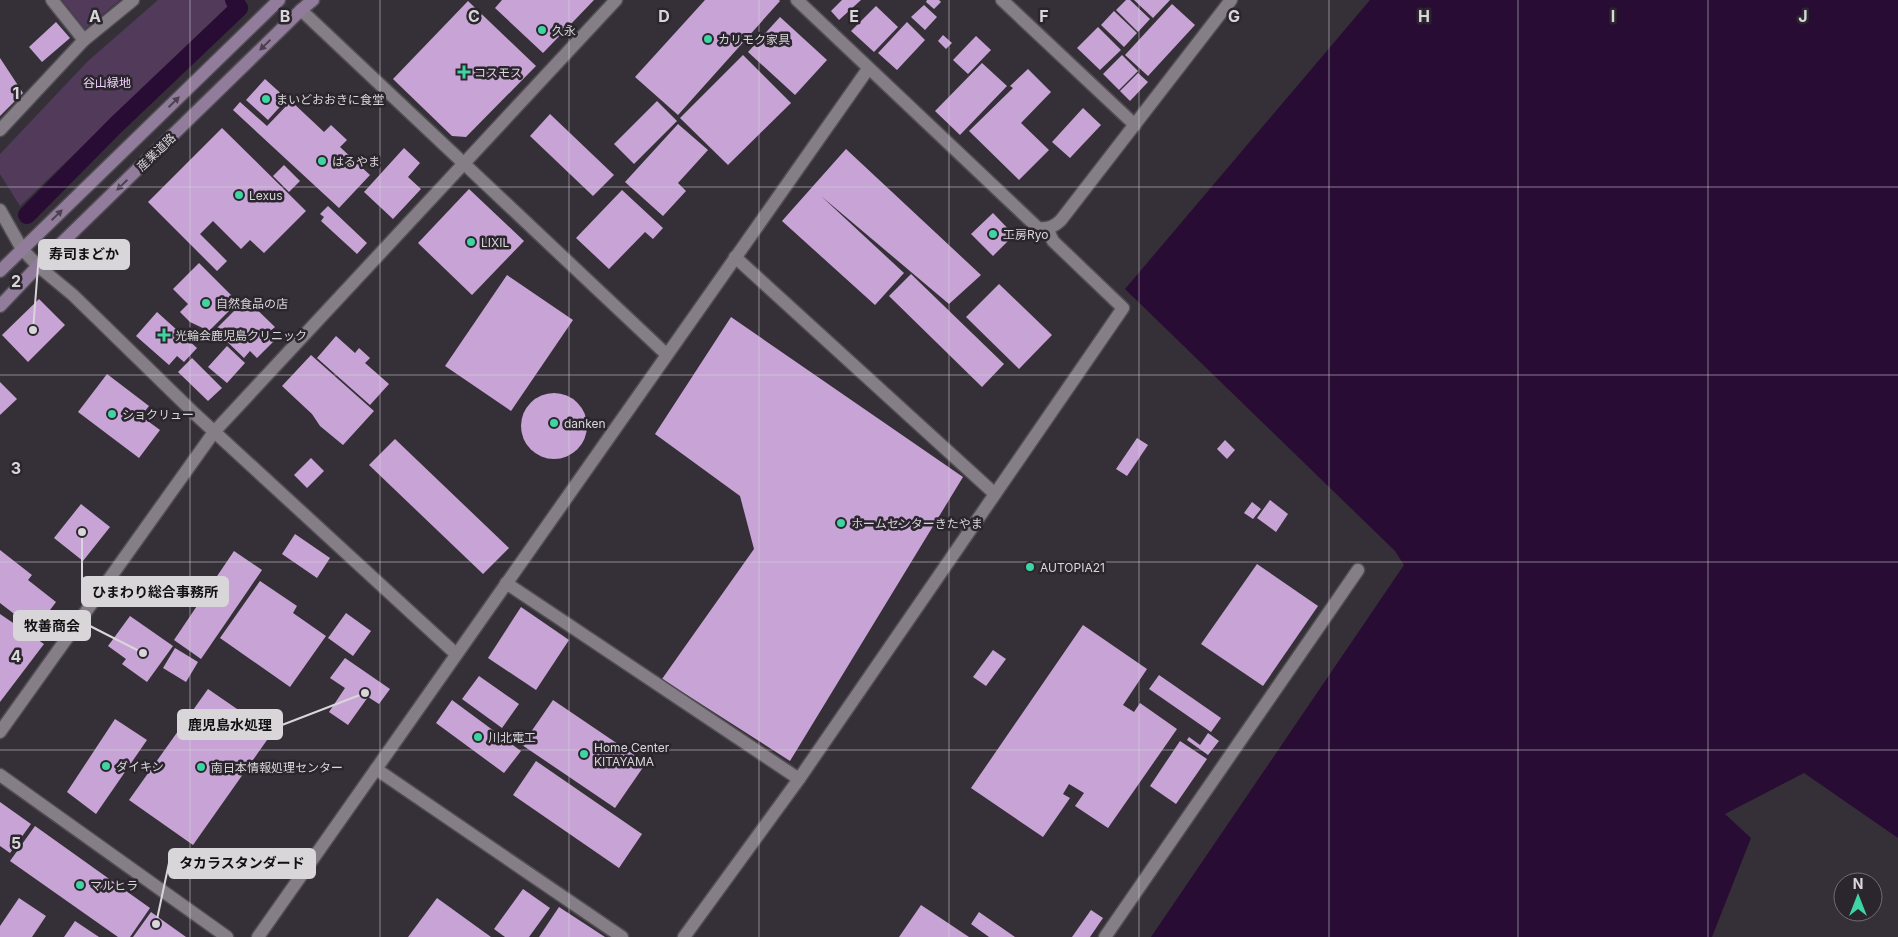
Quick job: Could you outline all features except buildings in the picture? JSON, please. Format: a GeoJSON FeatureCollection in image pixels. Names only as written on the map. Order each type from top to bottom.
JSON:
{"type":"FeatureCollection","features":[{"type":"Feature","properties":{"kind":"main road","name":"産業道路"},"geometry":{"type":"LineString","coordinates":[[0,271],[279,0]]}},
{"type":"Feature","properties":{"kind":"main road","name":"産業道路"},"geometry":{"type":"LineString","coordinates":[[0,306],[38,266],[301,10],[314,0]]}},
{"type":"Feature","properties":{"kind":"street"},"geometry":{"type":"LineString","coordinates":[[52,0],[84,40]]}},
{"type":"Feature","properties":{"kind":"street"},"geometry":{"type":"LineString","coordinates":[[0,130],[84,40],[133,0]]}},
{"type":"Feature","properties":{"kind":"street"},"geometry":{"type":"LineString","coordinates":[[0,732],[214,432],[616,0]]}},
{"type":"Feature","properties":{"kind":"street"},"geometry":{"type":"LineString","coordinates":[[797,0],[1038,228],[1056,225],[1061,220],[1231,0]]}},
{"type":"Feature","properties":{"kind":"street"},"geometry":{"type":"LineString","coordinates":[[1002,0],[1135,125]]}},
{"type":"Feature","properties":{"kind":"street"},"geometry":{"type":"LineString","coordinates":[[301,10],[666,354]]}},
{"type":"Feature","properties":{"kind":"street"},"geometry":{"type":"LineString","coordinates":[[258,937],[868,69]]}},
{"type":"Feature","properties":{"kind":"street"},"geometry":{"type":"LineString","coordinates":[[0,210],[22,249],[38,266],[73,295],[214,432],[456,654]]}},
{"type":"Feature","properties":{"kind":"street"},"geometry":{"type":"LineString","coordinates":[[684,937],[799,779],[1122,308],[1053,241],[1047,228]]}},
{"type":"Feature","properties":{"kind":"street"},"geometry":{"type":"LineString","coordinates":[[735,257],[995,494]]}},
{"type":"Feature","properties":{"kind":"street"},"geometry":{"type":"LineString","coordinates":[[1105,937],[1358,570]]}},
{"type":"Feature","properties":{"kind":"street"},"geometry":{"type":"LineString","coordinates":[[506,583],[799,779]]}},
{"type":"Feature","properties":{"kind":"street"},"geometry":{"type":"LineString","coordinates":[[376,769],[622,937]]}},
{"type":"Feature","properties":{"kind":"street"},"geometry":{"type":"LineString","coordinates":[[0,774],[227,937]]}},
{"type":"Feature","properties":{"kind":"green space"},"geometry":{"type":"Polygon","coordinates":[[[62,0],[120,0],[85,29],[62,0]]]}},
{"type":"Feature","properties":{"kind":"green space","name":"谷山緑地"},"geometry":{"type":"Polygon","coordinates":[[[158,0],[235,0],[20,206],[0,174],[0,154],[88,61],[158,0]]]}},
{"type":"Feature","properties":{"kind":"shaded area"},"geometry":{"type":"Polygon","coordinates":[[[1370,0],[1898,0],[1898,838],[1804,773],[1725,814],[1751,838],[1712,937],[1151,937],[1404,565],[1395,551],[1125,289],[1370,0]]]}},
{"type":"Feature","properties":{"kind":"waterway"},"geometry":{"type":"LineString","coordinates":[[27,215],[116,125],[239,8],[234,0]]}},
{"type":"Feature","properties":{"kind":"place","name":"久永"},"geometry":{"type":"Point","coordinates":[542,30]}},
{"type":"Feature","properties":{"kind":"place","name":"カリモク家具"},"geometry":{"type":"Point","coordinates":[708,39]}},
{"type":"Feature","properties":{"kind":"place","name":"コスモス"},"geometry":{"type":"Point","coordinates":[464,72]}},
{"type":"Feature","properties":{"kind":"place","name":"まいどおおきに食堂"},"geometry":{"type":"Point","coordinates":[266,99]}},
{"type":"Feature","properties":{"kind":"place","name":"はるやま"},"geometry":{"type":"Point","coordinates":[322,161]}},
{"type":"Feature","properties":{"kind":"place","name":"Lexus"},"geometry":{"type":"Point","coordinates":[239,195]}},
{"type":"Feature","properties":{"kind":"place","name":"工房Ryo"},"geometry":{"type":"Point","coordinates":[993,234]}},
{"type":"Feature","properties":{"kind":"place","name":"LIXIL"},"geometry":{"type":"Point","coordinates":[471,242]}},
{"type":"Feature","properties":{"kind":"place","name":"自然食品の店"},"geometry":{"type":"Point","coordinates":[206,303]}},
{"type":"Feature","properties":{"kind":"place","name":"寿司まどか"},"geometry":{"type":"Point","coordinates":[33,330]}},
{"type":"Feature","properties":{"kind":"place","name":"光輪会鹿児島クリニック"},"geometry":{"type":"Point","coordinates":[164,335]}},
{"type":"Feature","properties":{"kind":"place","name":"ショクリュー"},"geometry":{"type":"Point","coordinates":[112,414]}},
{"type":"Feature","properties":{"kind":"place","name":"danken"},"geometry":{"type":"Point","coordinates":[554,423]}},
{"type":"Feature","properties":{"kind":"place","name":"ホームセンターきたやま"},"geometry":{"type":"Point","coordinates":[841,523]}},
{"type":"Feature","properties":{"kind":"place","name":"ひまわり総合事務所"},"geometry":{"type":"Point","coordinates":[82,532]}},
{"type":"Feature","properties":{"kind":"place","name":"AUTOPIA21"},"geometry":{"type":"Point","coordinates":[1030,567]}},
{"type":"Feature","properties":{"kind":"place","name":"牧善商会"},"geometry":{"type":"Point","coordinates":[143,653]}},
{"type":"Feature","properties":{"kind":"place","name":"鹿児島水処理"},"geometry":{"type":"Point","coordinates":[365,693]}},
{"type":"Feature","properties":{"kind":"place","name":"川北電工"},"geometry":{"type":"Point","coordinates":[478,737]}},
{"type":"Feature","properties":{"kind":"place","name":"Home Center KITAYAMA"},"geometry":{"type":"Point","coordinates":[584,754]}},
{"type":"Feature","properties":{"kind":"place","name":"ダイキン"},"geometry":{"type":"Point","coordinates":[106,766]}},
{"type":"Feature","properties":{"kind":"place","name":"南日本情報処理センター"},"geometry":{"type":"Point","coordinates":[201,767]}},
{"type":"Feature","properties":{"kind":"place","name":"マルヒラ"},"geometry":{"type":"Point","coordinates":[80,885]}},
{"type":"Feature","properties":{"kind":"place","name":"タカラスタンダード"},"geometry":{"type":"Point","coordinates":[156,924]}}]}
